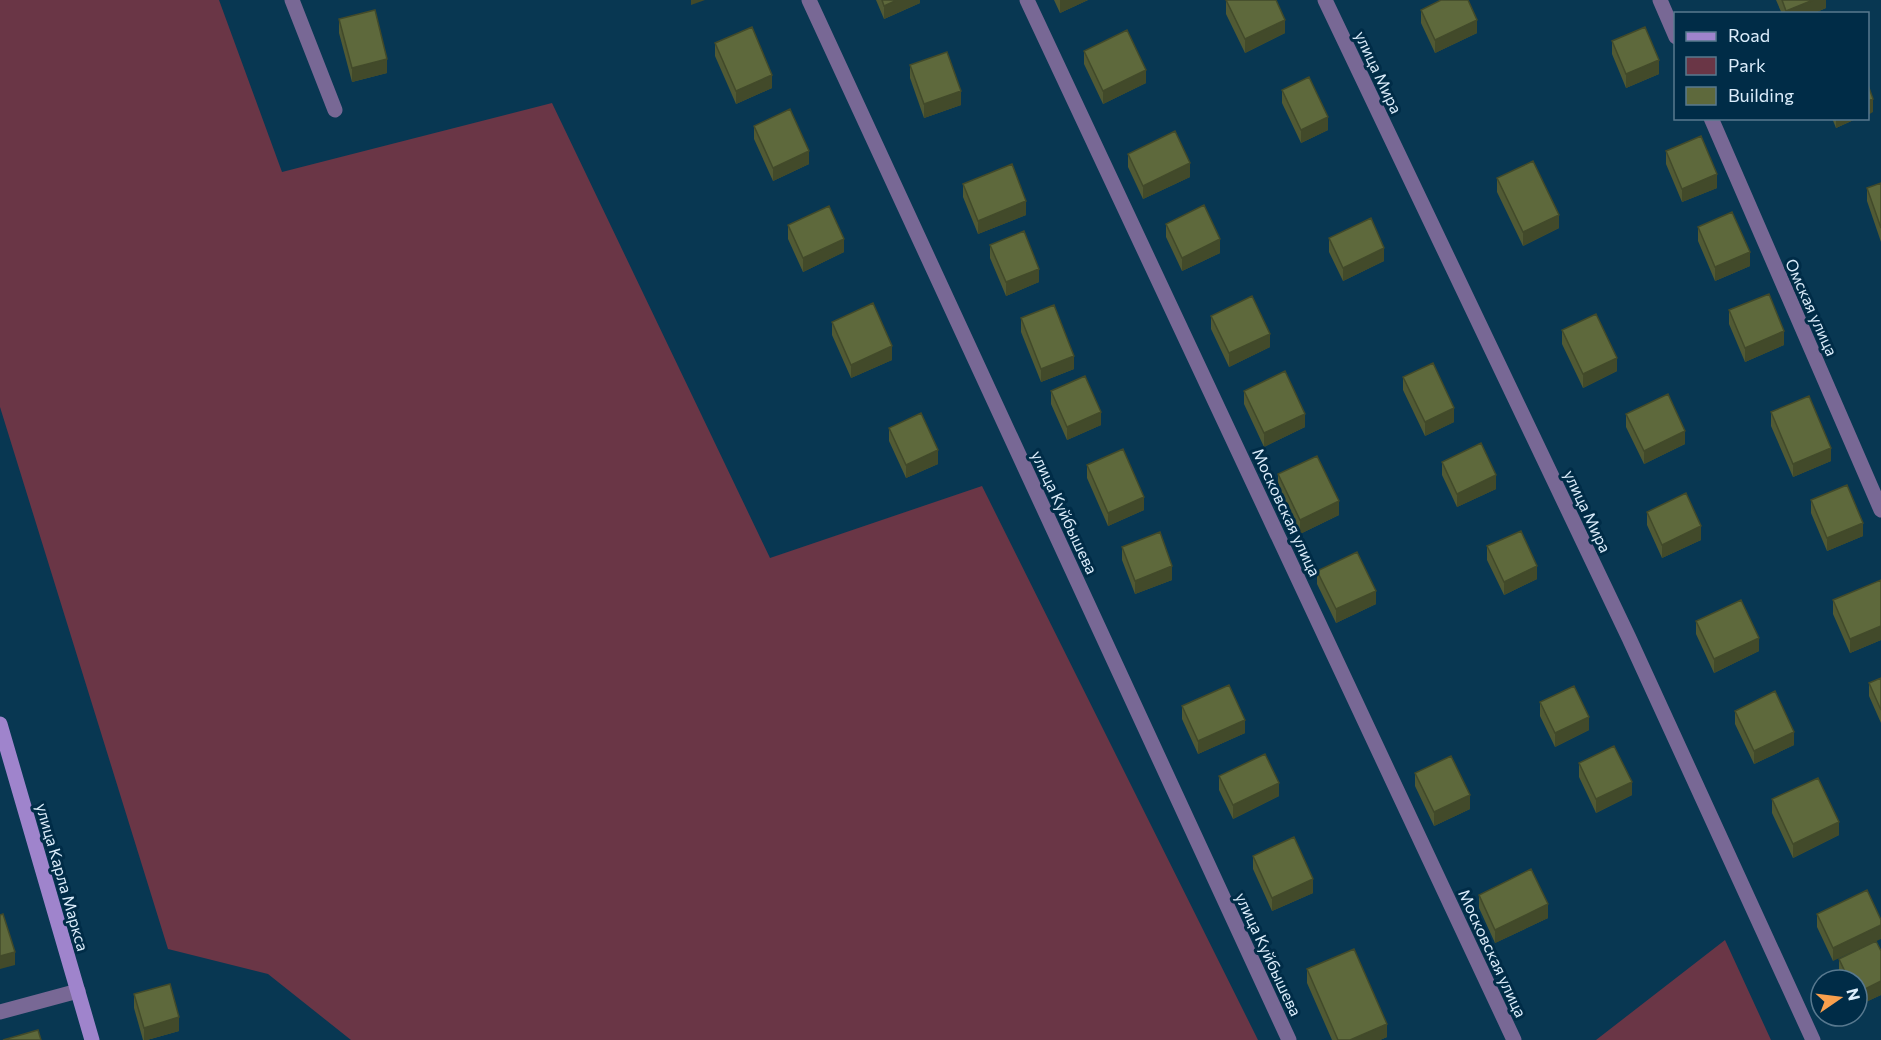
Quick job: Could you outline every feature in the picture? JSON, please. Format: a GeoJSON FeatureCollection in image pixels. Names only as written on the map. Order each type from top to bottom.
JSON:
{"type":"FeatureCollection","features":[{"type":"Feature","properties":{"kind":"main road","name":"улица Карла Маркса"},"geometry":{"type":"LineString","coordinates":[[0,724],[92,1040]]}},
{"type":"Feature","properties":{"kind":"street"},"geometry":{"type":"LineString","coordinates":[[292,0],[335,110]]}},
{"type":"Feature","properties":{"kind":"street","name":"улица Куйбышева"},"geometry":{"type":"LineString","coordinates":[[809,0],[1289,1040]]}},
{"type":"Feature","properties":{"kind":"street","name":"Московская улица"},"geometry":{"type":"LineString","coordinates":[[1027,0],[1514,1040]]}},
{"type":"Feature","properties":{"kind":"street","name":"улица Мира"},"geometry":{"type":"LineString","coordinates":[[1325,0],[1629,638],[1814,1040]]}},
{"type":"Feature","properties":{"kind":"street"},"geometry":{"type":"LineString","coordinates":[[1660,0],[1674,32]]}},
{"type":"Feature","properties":{"kind":"street","name":"Омская улица"},"geometry":{"type":"LineString","coordinates":[[1712,120],[1881,510]]}},
{"type":"Feature","properties":{"kind":"street"},"geometry":{"type":"LineString","coordinates":[[0,1012],[78,991]]}},
{"type":"Feature","properties":{"kind":"green space"},"geometry":{"type":"Polygon","coordinates":[[[0,0],[219,0],[282,172],[552,103],[770,558],[982,486],[1258,1040],[351,1040],[268,974],[168,949],[0,407],[0,0]]]}},
{"type":"Feature","properties":{"kind":"green space"},"geometry":{"type":"Polygon","coordinates":[[[1725,940],[1771,1040],[1596,1040],[1725,940]]]}},
{"type":"Feature","properties":{"kind":"building"},"geometry":{"type":"Polygon","coordinates":[[[882,0],[897,0],[884,6],[882,0]]]}},
{"type":"Feature","properties":{"kind":"building"},"geometry":{"type":"Polygon","coordinates":[[[1226,0],[1276,0],[1285,20],[1245,39],[1226,0]]]}},
{"type":"Feature","properties":{"kind":"building"},"geometry":{"type":"Polygon","coordinates":[[[1441,0],[1468,0],[1477,20],[1435,40],[1421,10],[1441,0]]]}},
{"type":"Feature","properties":{"kind":"building"},"geometry":{"type":"Polygon","coordinates":[[[1782,0],[1813,0],[1786,11],[1782,0]]]}},
{"type":"Feature","properties":{"kind":"building"},"geometry":{"type":"Polygon","coordinates":[[[375,10],[387,59],[352,68],[339,19],[375,10]]]}},
{"type":"Feature","properties":{"kind":"building"},"geometry":{"type":"Polygon","coordinates":[[[752,27],[772,75],[736,91],[715,43],[752,27]]]}},
{"type":"Feature","properties":{"kind":"building"},"geometry":{"type":"Polygon","coordinates":[[[1645,27],[1659,60],[1626,74],[1612,41],[1645,27]]]}},
{"type":"Feature","properties":{"kind":"building"},"geometry":{"type":"Polygon","coordinates":[[[1127,30],[1146,70],[1103,91],[1084,51],[1127,30]]]}},
{"type":"Feature","properties":{"kind":"building"},"geometry":{"type":"Polygon","coordinates":[[[947,52],[961,91],[924,104],[910,65],[947,52]]]}},
{"type":"Feature","properties":{"kind":"building"},"geometry":{"type":"Polygon","coordinates":[[[1309,77],[1328,117],[1301,130],[1282,90],[1309,77]]]}},
{"type":"Feature","properties":{"kind":"building"},"geometry":{"type":"Polygon","coordinates":[[[1869,88],[1873,99],[1869,101],[1869,88]]]}},
{"type":"Feature","properties":{"kind":"building"},"geometry":{"type":"Polygon","coordinates":[[[790,109],[809,151],[773,168],[754,126],[790,109]]]}},
{"type":"Feature","properties":{"kind":"building"},"geometry":{"type":"Polygon","coordinates":[[[1175,131],[1190,163],[1143,186],[1128,154],[1175,131]]]}},
{"type":"Feature","properties":{"kind":"building"},"geometry":{"type":"Polygon","coordinates":[[[1701,136],[1717,174],[1682,189],[1666,151],[1701,136]]]}},
{"type":"Feature","properties":{"kind":"building"},"geometry":{"type":"Polygon","coordinates":[[[1533,161],[1559,215],[1523,232],[1497,178],[1533,161]]]}},
{"type":"Feature","properties":{"kind":"building"},"geometry":{"type":"Polygon","coordinates":[[[1012,164],[1026,201],[978,221],[963,184],[1012,164]]]}},
{"type":"Feature","properties":{"kind":"building"},"geometry":{"type":"Polygon","coordinates":[[[1881,183],[1881,228],[1867,188],[1881,183]]]}},
{"type":"Feature","properties":{"kind":"building"},"geometry":{"type":"Polygon","coordinates":[[[1204,205],[1220,239],[1182,258],[1166,224],[1204,205]]]}},
{"type":"Feature","properties":{"kind":"building"},"geometry":{"type":"Polygon","coordinates":[[[829,206],[844,239],[803,258],[788,225],[829,206]]]}},
{"type":"Feature","properties":{"kind":"building"},"geometry":{"type":"Polygon","coordinates":[[[1732,212],[1750,252],[1715,267],[1698,227],[1732,212]]]}},
{"type":"Feature","properties":{"kind":"building"},"geometry":{"type":"Polygon","coordinates":[[[1371,218],[1384,248],[1343,268],[1329,238],[1371,218]]]}},
{"type":"Feature","properties":{"kind":"building"},"geometry":{"type":"Polygon","coordinates":[[[1024,231],[1039,269],[1006,282],[990,245],[1024,231]]]}},
{"type":"Feature","properties":{"kind":"building"},"geometry":{"type":"Polygon","coordinates":[[[1769,294],[1784,331],[1745,348],[1729,310],[1769,294]]]}},
{"type":"Feature","properties":{"kind":"building"},"geometry":{"type":"Polygon","coordinates":[[[1252,296],[1270,334],[1229,353],[1211,316],[1252,296]]]}},
{"type":"Feature","properties":{"kind":"building"},"geometry":{"type":"Polygon","coordinates":[[[873,303],[892,346],[851,365],[832,322],[873,303]]]}},
{"type":"Feature","properties":{"kind":"building"},"geometry":{"type":"Polygon","coordinates":[[[1054,305],[1074,356],[1041,369],[1021,318],[1054,305]]]}},
{"type":"Feature","properties":{"kind":"building"},"geometry":{"type":"Polygon","coordinates":[[[1596,314],[1617,358],[1583,374],[1562,330],[1596,314]]]}},
{"type":"Feature","properties":{"kind":"building"},"geometry":{"type":"Polygon","coordinates":[[[1433,363],[1454,408],[1425,422],[1403,377],[1433,363]]]}},
{"type":"Feature","properties":{"kind":"building"},"geometry":{"type":"Polygon","coordinates":[[[1285,371],[1305,414],[1264,433],[1244,391],[1285,371]]]}},
{"type":"Feature","properties":{"kind":"building"},"geometry":{"type":"Polygon","coordinates":[[[1085,376],[1101,412],[1067,427],[1051,391],[1085,376]]]}},
{"type":"Feature","properties":{"kind":"building"},"geometry":{"type":"Polygon","coordinates":[[[1668,394],[1685,431],[1644,451],[1626,414],[1668,394]]]}},
{"type":"Feature","properties":{"kind":"building"},"geometry":{"type":"Polygon","coordinates":[[[1809,396],[1831,448],[1793,464],[1771,412],[1809,396]]]}},
{"type":"Feature","properties":{"kind":"building"},"geometry":{"type":"Polygon","coordinates":[[[921,413],[938,450],[906,465],[889,428],[921,413]]]}},
{"type":"Feature","properties":{"kind":"building"},"geometry":{"type":"Polygon","coordinates":[[[1481,443],[1496,475],[1457,494],[1442,462],[1481,443]]]}},
{"type":"Feature","properties":{"kind":"building"},"geometry":{"type":"Polygon","coordinates":[[[1123,449],[1144,497],[1108,513],[1087,465],[1123,449]]]}},
{"type":"Feature","properties":{"kind":"building"},"geometry":{"type":"Polygon","coordinates":[[[1317,456],[1339,501],[1300,520],[1278,474],[1317,456]]]}},
{"type":"Feature","properties":{"kind":"building"},"geometry":{"type":"Polygon","coordinates":[[[1847,485],[1863,523],[1827,538],[1811,500],[1847,485]]]}},
{"type":"Feature","properties":{"kind":"building"},"geometry":{"type":"Polygon","coordinates":[[[1686,493],[1701,526],[1662,545],[1647,512],[1686,493]]]}},
{"type":"Feature","properties":{"kind":"building"},"geometry":{"type":"Polygon","coordinates":[[[1521,531],[1537,566],[1504,582],[1487,546],[1521,531]]]}},
{"type":"Feature","properties":{"kind":"building"},"geometry":{"type":"Polygon","coordinates":[[[1160,532],[1172,566],[1135,581],[1122,547],[1160,532]]]}},
{"type":"Feature","properties":{"kind":"building"},"geometry":{"type":"Polygon","coordinates":[[[1357,552],[1376,591],[1336,609],[1317,571],[1357,552]]]}},
{"type":"Feature","properties":{"kind":"building"},"geometry":{"type":"Polygon","coordinates":[[[1881,580],[1881,626],[1850,639],[1833,600],[1881,580]]]}},
{"type":"Feature","properties":{"kind":"building"},"geometry":{"type":"Polygon","coordinates":[[[1741,600],[1759,638],[1714,659],[1696,621],[1741,600]]]}},
{"type":"Feature","properties":{"kind":"building"},"geometry":{"type":"Polygon","coordinates":[[[1881,678],[1881,710],[1869,683],[1881,678]]]}},
{"type":"Feature","properties":{"kind":"building"},"geometry":{"type":"Polygon","coordinates":[[[1229,685],[1245,720],[1198,741],[1182,706],[1229,685]]]}},
{"type":"Feature","properties":{"kind":"building"},"geometry":{"type":"Polygon","coordinates":[[[1574,686],[1589,717],[1555,733],[1540,702],[1574,686]]]}},
{"type":"Feature","properties":{"kind":"building"},"geometry":{"type":"Polygon","coordinates":[[[1775,691],[1794,732],[1754,751],[1735,711],[1775,691]]]}},
{"type":"Feature","properties":{"kind":"building"},"geometry":{"type":"Polygon","coordinates":[[[1614,746],[1632,782],[1596,799],[1579,763],[1614,746]]]}},
{"type":"Feature","properties":{"kind":"building"},"geometry":{"type":"Polygon","coordinates":[[[1265,754],[1279,783],[1233,805],[1219,776],[1265,754]]]}},
{"type":"Feature","properties":{"kind":"building"},"geometry":{"type":"Polygon","coordinates":[[[1451,756],[1470,795],[1434,812],[1415,773],[1451,756]]]}},
{"type":"Feature","properties":{"kind":"building"},"geometry":{"type":"Polygon","coordinates":[[[1818,778],[1839,822],[1793,844],[1772,799],[1818,778]]]}},
{"type":"Feature","properties":{"kind":"building"},"geometry":{"type":"Polygon","coordinates":[[[1294,837],[1313,879],[1272,898],[1253,856],[1294,837]]]}},
{"type":"Feature","properties":{"kind":"building"},"geometry":{"type":"Polygon","coordinates":[[[1531,869],[1548,904],[1495,930],[1479,895],[1531,869]]]}},
{"type":"Feature","properties":{"kind":"building"},"geometry":{"type":"Polygon","coordinates":[[[1867,890],[1881,920],[1881,925],[1833,948],[1817,914],[1867,890]]]}},
{"type":"Feature","properties":{"kind":"building"},"geometry":{"type":"Polygon","coordinates":[[[3,914],[15,952],[0,956],[0,915],[3,914]]]}},
{"type":"Feature","properties":{"kind":"building"},"geometry":{"type":"Polygon","coordinates":[[[1876,941],[1881,951],[1881,981],[1869,987],[1869,968],[1843,968],[1839,959],[1876,941]]]}},
{"type":"Feature","properties":{"kind":"building"},"geometry":{"type":"Polygon","coordinates":[[[1354,949],[1387,1024],[1350,1040],[1338,1040],[1307,969],[1354,949]]]}},
{"type":"Feature","properties":{"kind":"building"},"geometry":{"type":"Polygon","coordinates":[[[170,984],[179,1017],[144,1028],[134,994],[170,984]]]}},
{"type":"Feature","properties":{"kind":"building"},"geometry":{"type":"Polygon","coordinates":[[[38,1030],[41,1040],[3,1040],[38,1030]]]}}]}
